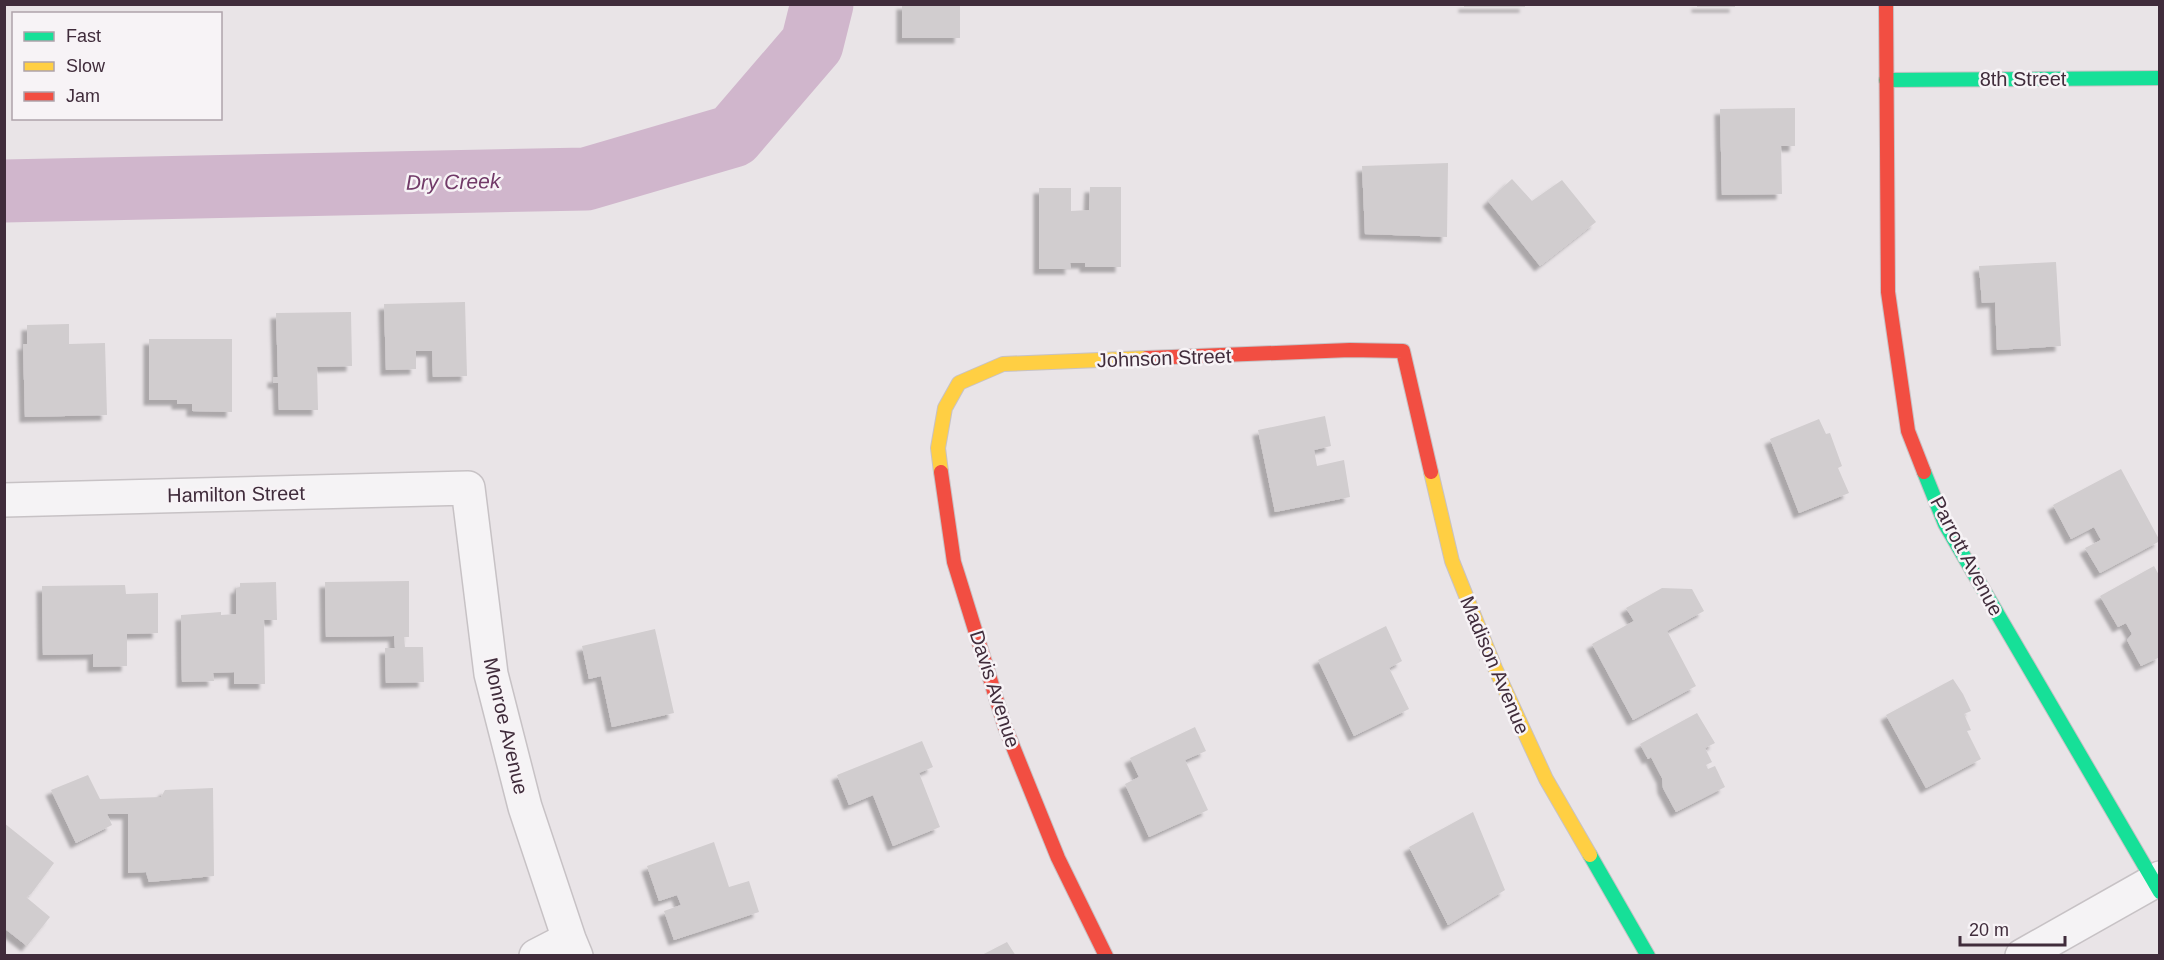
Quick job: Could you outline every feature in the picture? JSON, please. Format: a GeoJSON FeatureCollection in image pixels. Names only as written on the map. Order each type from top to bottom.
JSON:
{"type":"FeatureCollection","features":[{"type":"Feature","properties":{"kind":"street","name":"Parrott Avenue"},"geometry":{"type":"LineString","coordinates":[[1886,4],[1888,292],[1908,431],[1945,524],[2158,884]]}},
{"type":"Feature","properties":{"kind":"street","name":"8th Street"},"geometry":{"type":"LineString","coordinates":[[1886,80],[2160,78]]}},
{"type":"Feature","properties":{"kind":"street","name":"Johnson Street"},"geometry":{"type":"LineString","coordinates":[[945,408],[959,383],[1003,364],[1350,350],[1403,351]]}},
{"type":"Feature","properties":{"kind":"street","name":"Madison Avenue"},"geometry":{"type":"LineString","coordinates":[[1403,351],[1452,561],[1495,668],[1546,779],[1648,956]]}},
{"type":"Feature","properties":{"kind":"street","name":"Davis Avenue"},"geometry":{"type":"LineString","coordinates":[[945,408],[938,448],[954,562],[1005,727],[1058,858],[1106,956]]}},
{"type":"Feature","properties":{"kind":"street","name":"Hamilton Street"},"geometry":{"type":"LineString","coordinates":[[4,500],[468,488]]}},
{"type":"Feature","properties":{"kind":"street","name":"Monroe Avenue"},"geometry":{"type":"LineString","coordinates":[[468,488],[491,674],[525,807],[572,947]]}},
{"type":"Feature","properties":{"kind":"street"},"geometry":{"type":"LineString","coordinates":[[2022,956],[2158,884]]}},
{"type":"Feature","properties":{"kind":"street"},"geometry":{"type":"LineString","coordinates":[[536,956],[572,947]]}},
{"type":"Feature","properties":{"kind":"building"},"geometry":{"type":"Polygon","coordinates":[[[902,4],[960,4],[960,38],[902,38],[902,4]]]}},
{"type":"Feature","properties":{"kind":"building"},"geometry":{"type":"Polygon","coordinates":[[[1464,4],[1525,4],[1525,7],[1464,7],[1464,4]]]}},
{"type":"Feature","properties":{"kind":"building"},"geometry":{"type":"Polygon","coordinates":[[[1697,4],[1735,4],[1735,7],[1697,7],[1697,4]]]}},
{"type":"Feature","properties":{"kind":"building"},"geometry":{"type":"Polygon","coordinates":[[[1795,108],[1795,146],[1781,146],[1782,194],[1722,195],[1720,109],[1795,108]]]}},
{"type":"Feature","properties":{"kind":"building"},"geometry":{"type":"Polygon","coordinates":[[[1448,163],[1447,237],[1365,234],[1362,166],[1448,163]]]}},
{"type":"Feature","properties":{"kind":"building"},"geometry":{"type":"Polygon","coordinates":[[[1512,179],[1532,201],[1562,180],[1596,222],[1540,266],[1488,201],[1512,179]]]}},
{"type":"Feature","properties":{"kind":"building"},"geometry":{"type":"Polygon","coordinates":[[[1090,187],[1121,187],[1121,267],[1085,267],[1085,263],[1070,263],[1071,269],[1039,269],[1039,188],[1071,188],[1071,211],[1089,210],[1090,187]]]}},
{"type":"Feature","properties":{"kind":"building"},"geometry":{"type":"Polygon","coordinates":[[[2056,262],[2061,346],[1997,350],[1995,302],[1982,303],[1979,266],[2056,262]]]}},
{"type":"Feature","properties":{"kind":"building"},"geometry":{"type":"Polygon","coordinates":[[[465,302],[467,376],[433,377],[432,351],[416,351],[416,369],[386,370],[384,304],[465,302]]]}},
{"type":"Feature","properties":{"kind":"building"},"geometry":{"type":"Polygon","coordinates":[[[351,312],[352,366],[317,367],[318,410],[279,410],[278,383],[273,383],[273,377],[278,377],[276,313],[351,312]]]}},
{"type":"Feature","properties":{"kind":"building"},"geometry":{"type":"Polygon","coordinates":[[[69,324],[69,344],[105,343],[107,415],[25,417],[23,344],[27,344],[27,325],[69,324]]]}},
{"type":"Feature","properties":{"kind":"building"},"geometry":{"type":"Polygon","coordinates":[[[149,339],[232,339],[232,412],[192,411],[192,404],[177,404],[177,400],[149,400],[149,339]]]}},
{"type":"Feature","properties":{"kind":"building"},"geometry":{"type":"Polygon","coordinates":[[[1325,416],[1331,446],[1314,450],[1317,466],[1344,460],[1350,497],[1275,512],[1258,430],[1325,416]]]}},
{"type":"Feature","properties":{"kind":"building"},"geometry":{"type":"Polygon","coordinates":[[[1819,419],[1826,434],[1830,433],[1842,466],[1838,468],[1849,493],[1799,513],[1770,439],[1819,419]]]}},
{"type":"Feature","properties":{"kind":"building"},"geometry":{"type":"Polygon","coordinates":[[[2121,469],[2160,541],[2100,573],[2085,548],[2101,540],[2094,527],[2071,539],[2053,505],[2121,469]]]}},
{"type":"Feature","properties":{"kind":"building"},"geometry":{"type":"Polygon","coordinates":[[[2154,566],[2160,577],[2160,657],[2141,666],[2127,640],[2132,634],[2126,623],[2118,627],[2100,596],[2154,566]]]}},
{"type":"Feature","properties":{"kind":"building"},"geometry":{"type":"Polygon","coordinates":[[[409,581],[409,637],[404,637],[405,647],[423,647],[424,682],[386,683],[385,648],[395,648],[394,636],[326,637],[325,582],[409,581]]]}},
{"type":"Feature","properties":{"kind":"building"},"geometry":{"type":"Polygon","coordinates":[[[276,582],[277,620],[264,620],[265,684],[234,684],[234,672],[213,673],[214,681],[182,682],[181,615],[221,612],[221,615],[236,614],[236,588],[240,587],[240,583],[276,582]]]}},
{"type":"Feature","properties":{"kind":"building"},"geometry":{"type":"Polygon","coordinates":[[[125,585],[126,594],[158,593],[158,633],[127,634],[127,666],[93,667],[93,654],[43,655],[42,586],[125,585]]]}},
{"type":"Feature","properties":{"kind":"building"},"geometry":{"type":"Polygon","coordinates":[[[1662,588],[1692,589],[1704,611],[1667,631],[1696,686],[1633,720],[1592,644],[1634,621],[1626,608],[1662,588]]]}},
{"type":"Feature","properties":{"kind":"building"},"geometry":{"type":"Polygon","coordinates":[[[1386,626],[1402,661],[1389,668],[1409,709],[1354,736],[1318,660],[1386,626]]]}},
{"type":"Feature","properties":{"kind":"building"},"geometry":{"type":"Polygon","coordinates":[[[655,629],[674,713],[612,727],[601,676],[589,679],[582,646],[655,629]]]}},
{"type":"Feature","properties":{"kind":"building"},"geometry":{"type":"Polygon","coordinates":[[[1953,679],[1971,711],[1964,714],[1971,730],[1967,731],[1981,759],[1926,788],[1886,715],[1953,679]]]}},
{"type":"Feature","properties":{"kind":"building"},"geometry":{"type":"Polygon","coordinates":[[[1697,713],[1715,743],[1705,748],[1712,762],[1706,765],[1708,769],[1715,766],[1725,787],[1676,812],[1663,788],[1662,778],[1651,757],[1648,759],[1640,744],[1697,713]]]}},
{"type":"Feature","properties":{"kind":"building"},"geometry":{"type":"Polygon","coordinates":[[[1195,727],[1206,751],[1185,760],[1208,810],[1149,837],[1125,784],[1139,777],[1130,758],[1195,727]]]}},
{"type":"Feature","properties":{"kind":"building"},"geometry":{"type":"Polygon","coordinates":[[[922,741],[933,767],[919,773],[940,827],[893,846],[873,795],[849,805],[837,775],[922,741]]]}},
{"type":"Feature","properties":{"kind":"building"},"geometry":{"type":"Polygon","coordinates":[[[88,775],[100,799],[161,797],[165,790],[213,788],[214,876],[149,882],[146,872],[128,873],[128,814],[107,814],[112,825],[76,843],[51,790],[88,775]]]}},
{"type":"Feature","properties":{"kind":"building"},"geometry":{"type":"Polygon","coordinates":[[[1473,812],[1505,890],[1448,925],[1409,847],[1473,812]]]}},
{"type":"Feature","properties":{"kind":"building"},"geometry":{"type":"Polygon","coordinates":[[[4,823],[54,863],[31,894],[26,897],[50,917],[27,946],[4,928],[4,823]]]}},
{"type":"Feature","properties":{"kind":"building"},"geometry":{"type":"Polygon","coordinates":[[[714,842],[729,887],[749,881],[759,912],[674,940],[664,911],[681,905],[677,895],[659,901],[647,866],[714,842]]]}},
{"type":"Feature","properties":{"kind":"building"},"geometry":{"type":"Polygon","coordinates":[[[1007,942],[1016,956],[980,956],[1007,942]]]}},
{"type":"Feature","properties":{"kind":"waterway","name":"Dry Creek"},"geometry":{"type":"LineString","coordinates":[[4,191],[586,179],[733,136],[812,44],[822,4]]}},
{"type":"Feature","properties":{"kind":"traffic: fast"},"geometry":{"type":"LineString","coordinates":[[1886,80],[2160,78]]}},
{"type":"Feature","properties":{"kind":"traffic: fast"},"geometry":{"type":"LineString","coordinates":[[1924,472],[1945,524],[2160,892]]}},
{"type":"Feature","properties":{"kind":"traffic: fast"},"geometry":{"type":"LineString","coordinates":[[1590,855],[1648,956]]}},
{"type":"Feature","properties":{"kind":"traffic: slow"},"geometry":{"type":"LineString","coordinates":[[941,472],[938,448],[945,408],[959,383],[1003,364],[1147,358]]}},
{"type":"Feature","properties":{"kind":"traffic: slow"},"geometry":{"type":"LineString","coordinates":[[1431,472],[1452,561],[1495,668],[1546,779],[1590,855]]}},
{"type":"Feature","properties":{"kind":"traffic: jam"},"geometry":{"type":"LineString","coordinates":[[1886,4],[1888,292],[1908,431],[1924,472]]}},
{"type":"Feature","properties":{"kind":"traffic: jam"},"geometry":{"type":"LineString","coordinates":[[1147,358],[1350,350],[1403,351],[1431,472]]}},
{"type":"Feature","properties":{"kind":"traffic: jam"},"geometry":{"type":"LineString","coordinates":[[941,472],[954,562],[1005,727],[1058,858],[1106,956]]}}]}
